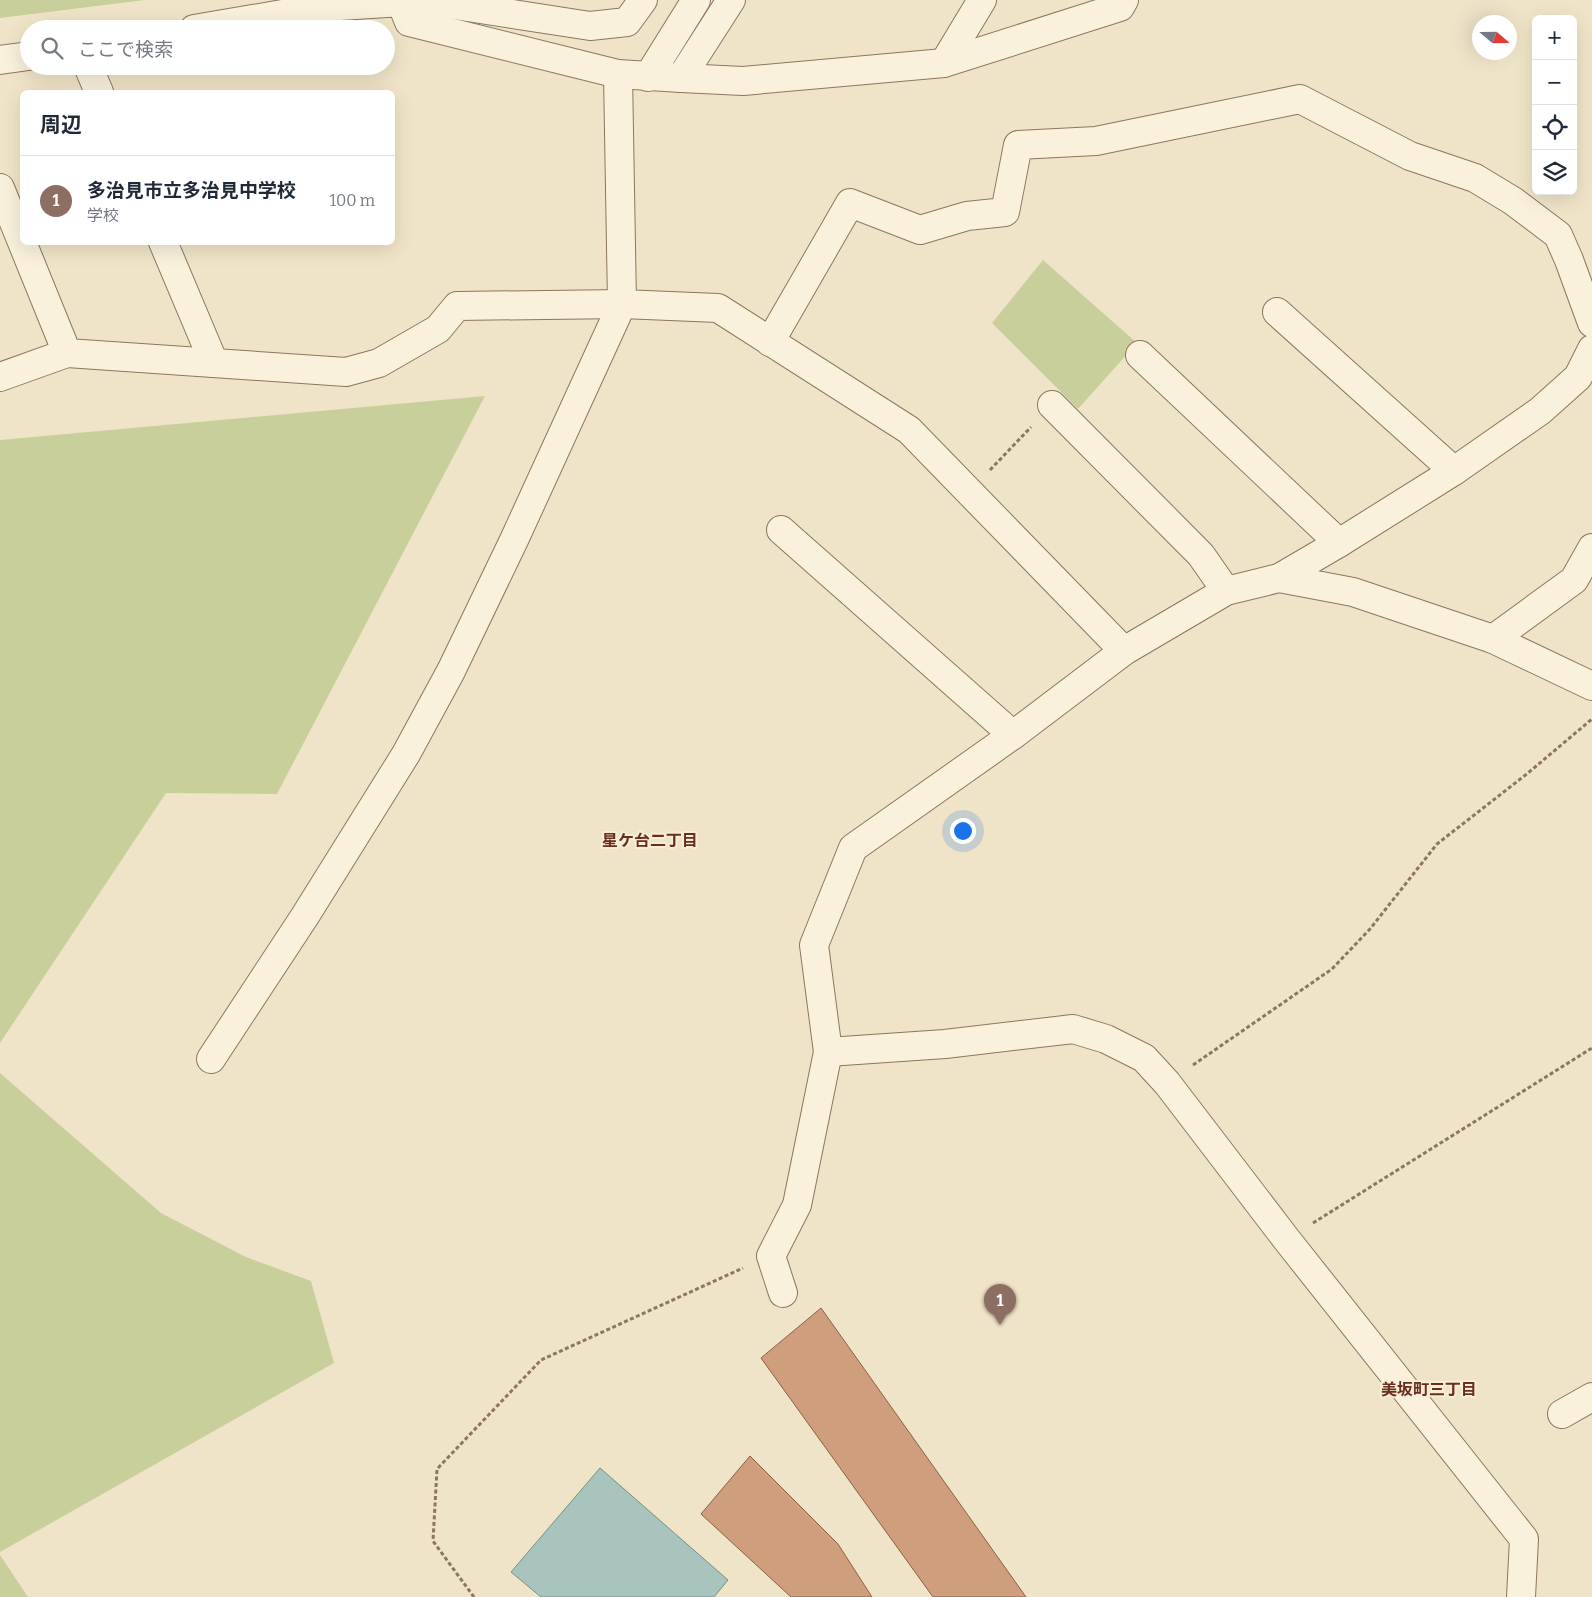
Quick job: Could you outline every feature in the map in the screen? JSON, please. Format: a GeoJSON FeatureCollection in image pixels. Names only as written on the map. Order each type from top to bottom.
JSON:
{"type":"FeatureCollection","features":[{"type":"Feature","properties":{"kind":"street"},"geometry":{"type":"LineString","coordinates":[[241,20],[324,4],[415,1],[590,26],[627,22],[642,0]]}},
{"type":"Feature","properties":{"kind":"street"},"geometry":{"type":"LineString","coordinates":[[648,77],[696,0]]}},
{"type":"Feature","properties":{"kind":"street"},"geometry":{"type":"LineString","coordinates":[[681,78],[731,0]]}},
{"type":"Feature","properties":{"kind":"street"},"geometry":{"type":"LineString","coordinates":[[944,63],[982,0]]}},
{"type":"Feature","properties":{"kind":"street"},"geometry":{"type":"LineString","coordinates":[[415,1],[408,22],[618,74],[744,81],[944,63],[1120,7],[1124,0]]}},
{"type":"Feature","properties":{"kind":"street"},"geometry":{"type":"LineString","coordinates":[[0,60],[20,57]]}},
{"type":"Feature","properties":{"kind":"street"},"geometry":{"type":"LineString","coordinates":[[211,1059],[306,916],[401,762],[451,671],[518,531],[622,304],[618,74]]}},
{"type":"Feature","properties":{"kind":"street"},"geometry":{"type":"LineString","coordinates":[[92,75],[98,90]]}},
{"type":"Feature","properties":{"kind":"street"},"geometry":{"type":"LineString","coordinates":[[770,342],[850,203],[920,230],[967,216],[1005,212],[1018,145],[1096,141],[1300,99],[1410,156],[1475,178],[1513,201],[1558,235],[1592,323]]}},
{"type":"Feature","properties":{"kind":"street"},"geometry":{"type":"LineString","coordinates":[[0,188],[20,237]]}},
{"type":"Feature","properties":{"kind":"street"},"geometry":{"type":"LineString","coordinates":[[23,245],[67,353]]}},
{"type":"Feature","properties":{"kind":"street"},"geometry":{"type":"LineString","coordinates":[[164,245],[214,363]]}},
{"type":"Feature","properties":{"kind":"street"},"geometry":{"type":"LineString","coordinates":[[0,377],[67,353],[346,372],[379,364],[438,330],[457,306],[622,304],[718,308],[909,430],[1124,651]]}},
{"type":"Feature","properties":{"kind":"street"},"geometry":{"type":"LineString","coordinates":[[1278,312],[1454,471]]}},
{"type":"Feature","properties":{"kind":"street"},"geometry":{"type":"LineString","coordinates":[[783,1293],[771,1256],[797,1205],[828,1052],[814,945],[853,848],[1013,735],[1124,651],[1226,591],[1279,578],[1454,471],[1540,411],[1578,377],[1592,349]]}},
{"type":"Feature","properties":{"kind":"street"},"geometry":{"type":"LineString","coordinates":[[1140,355],[1339,543]]}},
{"type":"Feature","properties":{"kind":"street"},"geometry":{"type":"LineString","coordinates":[[1052,405],[1201,555],[1226,591]]}},
{"type":"Feature","properties":{"kind":"street"},"geometry":{"type":"LineString","coordinates":[[781,530],[1013,735]]}},
{"type":"Feature","properties":{"kind":"street"},"geometry":{"type":"LineString","coordinates":[[1493,639],[1574,580],[1592,548]]}},
{"type":"Feature","properties":{"kind":"street"},"geometry":{"type":"LineString","coordinates":[[1279,578],[1354,592],[1493,639],[1592,686]]}},
{"type":"Feature","properties":{"kind":"street"},"geometry":{"type":"LineString","coordinates":[[828,1052],[945,1044],[1073,1029],[1106,1039],[1144,1058],[1167,1083],[1287,1240],[1524,1539],[1521,1597]]}},
{"type":"Feature","properties":{"kind":"street"},"geometry":{"type":"LineString","coordinates":[[1562,1414],[1592,1397]]}},
{"type":"Feature","properties":{"kind":"path"},"geometry":{"type":"LineString","coordinates":[[969,493],[1052,405]]}},
{"type":"Feature","properties":{"kind":"path"},"geometry":{"type":"LineString","coordinates":[[1167,1083],[1332,969],[1370,929],[1437,844],[1528,773],[1592,719]]}},
{"type":"Feature","properties":{"kind":"path"},"geometry":{"type":"LineString","coordinates":[[1287,1240],[1592,1048]]}},
{"type":"Feature","properties":{"kind":"path"},"geometry":{"type":"LineString","coordinates":[[474,1597],[433,1541],[437,1469],[541,1360],[771,1256]]}},
{"type":"Feature","properties":{"kind":"green space"},"geometry":{"type":"Polygon","coordinates":[[[0,0],[145,0],[0,18],[0,0]]]}},
{"type":"Feature","properties":{"kind":"green space"},"geometry":{"type":"Polygon","coordinates":[[[1043,260],[1137,343],[1078,409],[992,323],[1043,260]]]}},
{"type":"Feature","properties":{"kind":"green space"},"geometry":{"type":"Polygon","coordinates":[[[485,396],[277,794],[166,793],[0,1043],[0,440],[485,396]]]}},
{"type":"Feature","properties":{"kind":"green space"},"geometry":{"type":"Polygon","coordinates":[[[0,1073],[161,1213],[246,1257],[311,1281],[334,1363],[0,1552],[0,1073]]]}},
{"type":"Feature","properties":{"kind":"green space"},"geometry":{"type":"Polygon","coordinates":[[[0,1555],[28,1597],[0,1597],[0,1555]]]}},
{"type":"Feature","properties":{"kind":"water"},"geometry":{"type":"Polygon","coordinates":[[[600,1468],[728,1580],[714,1597],[541,1597],[511,1572],[600,1468]]]}},
{"type":"Feature","properties":{"kind":"building"},"geometry":{"type":"Polygon","coordinates":[[[821,1308],[1026,1597],[933,1597],[761,1358],[821,1308]]]}},
{"type":"Feature","properties":{"kind":"building"},"geometry":{"type":"Polygon","coordinates":[[[750,1456],[838,1544],[872,1597],[791,1597],[701,1514],[750,1456]]]}},
{"type":"Feature","properties":{"kind":"place","name":"多治見市立多治見中学校"},"geometry":{"type":"Point","coordinates":[1000,1325]}},
{"type":"Feature","properties":{"kind":"district","name":"星ケ台二丁目"},"geometry":{"type":"Point","coordinates":[650,840]}},
{"type":"Feature","properties":{"kind":"district","name":"美坂町三丁目"},"geometry":{"type":"Point","coordinates":[1429,1389]}}]}
